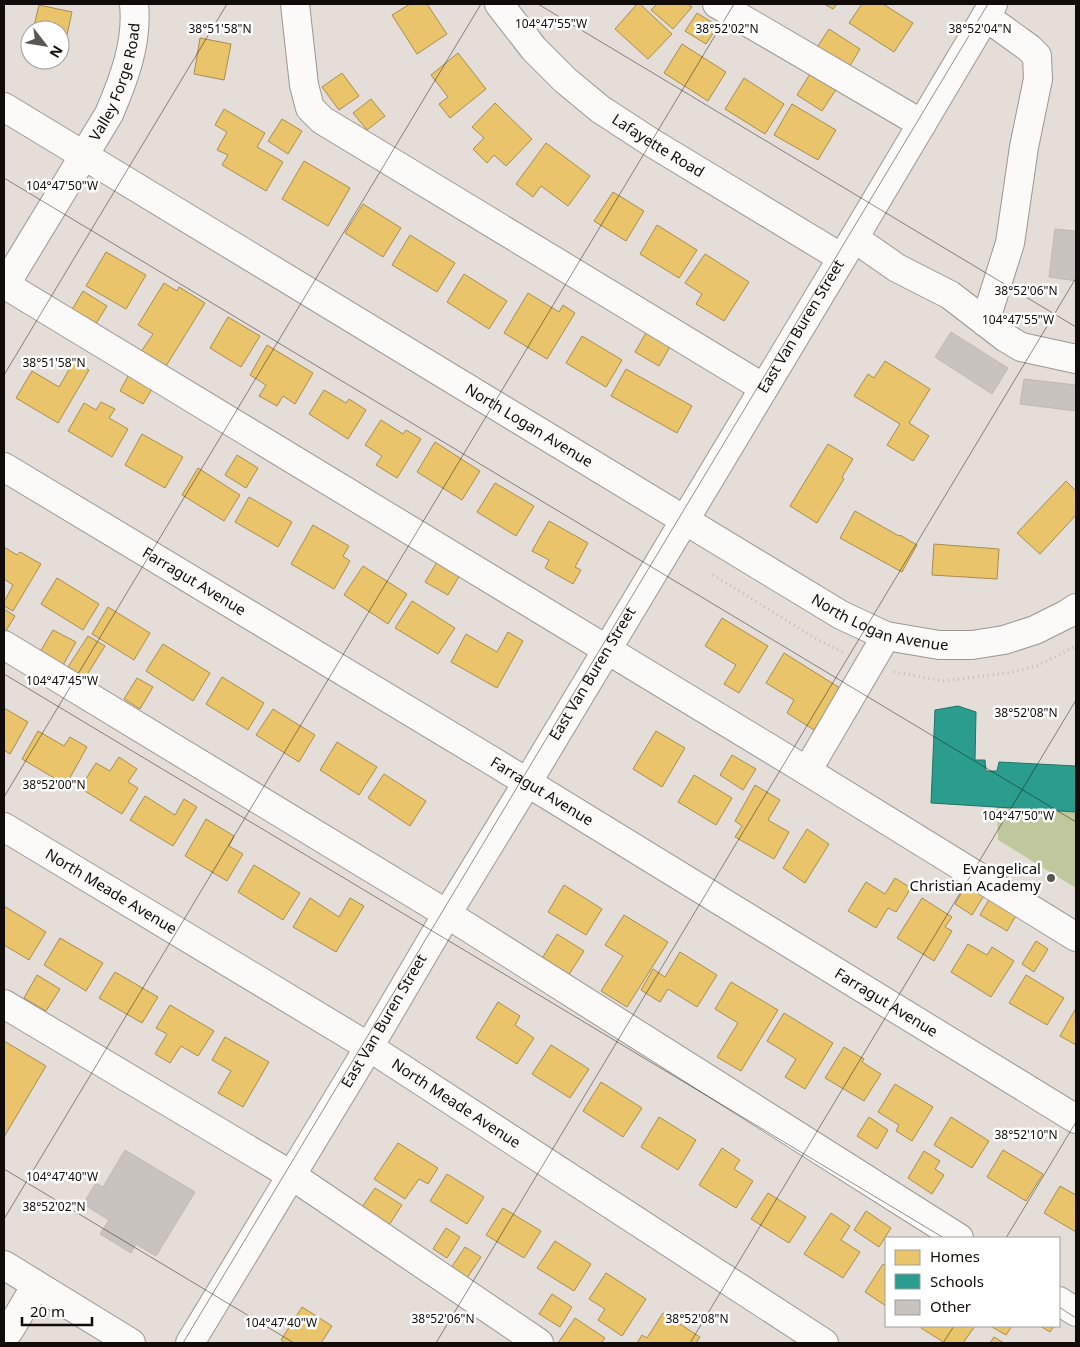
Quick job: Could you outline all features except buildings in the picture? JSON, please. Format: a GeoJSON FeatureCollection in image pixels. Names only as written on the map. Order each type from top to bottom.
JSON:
{"type":"FeatureCollection","features":[{"type":"Feature","properties":{"kind":"street","name":"Valley Forge Road"},"geometry":{"type":"LineString","coordinates":[[4,285],[109,114],[122,84],[132,48],[134,4]]}},
{"type":"Feature","properties":{"kind":"street"},"geometry":{"type":"LineString","coordinates":[[295,4],[304,85],[310,108],[322,120],[764,388]]}},
{"type":"Feature","properties":{"kind":"street","name":"Lafayette Road"},"geometry":{"type":"LineString","coordinates":[[498,4],[534,49],[565,80],[600,109],[649,141],[848,248],[897,268],[950,295],[1006,338],[1021,347],[1076,359]]}},
{"type":"Feature","properties":{"kind":"street"},"geometry":{"type":"LineString","coordinates":[[716,4],[922,124]]}},
{"type":"Feature","properties":{"kind":"street"},"geometry":{"type":"LineString","coordinates":[[985,322],[1010,243],[1024,147],[1038,79],[1037,56],[990,10]]}},
{"type":"Feature","properties":{"kind":"street","name":"East Van Buren Street"},"geometry":{"type":"LineString","coordinates":[[190,1343],[990,10]]}},
{"type":"Feature","properties":{"kind":"street","name":"North Logan Avenue"},"geometry":{"type":"LineString","coordinates":[[4,107],[841,615],[886,636],[938,645],[972,645],[1004,640],[1035,630],[1076,608]]}},
{"type":"Feature","properties":{"kind":"street"},"geometry":{"type":"LineString","coordinates":[[4,285],[1075,934]]}},
{"type":"Feature","properties":{"kind":"street","name":"Farragut Avenue"},"geometry":{"type":"LineString","coordinates":[[4,467],[527,783],[1076,1119]]}},
{"type":"Feature","properties":{"kind":"street"},"geometry":{"type":"LineString","coordinates":[[807,772],[886,636]]}},
{"type":"Feature","properties":{"kind":"street"},"geometry":{"type":"LineString","coordinates":[[4,645],[447,914],[957,1237]]}},
{"type":"Feature","properties":{"kind":"street","name":"North Meade Avenue"},"geometry":{"type":"LineString","coordinates":[[4,827],[369,1047],[824,1343]]}},
{"type":"Feature","properties":{"kind":"street"},"geometry":{"type":"LineString","coordinates":[[4,1006],[291,1175],[539,1343]]}},
{"type":"Feature","properties":{"kind":"street"},"geometry":{"type":"LineString","coordinates":[[4,1265],[131,1343]]}},
{"type":"Feature","properties":{"kind":"street"},"geometry":{"type":"LineString","coordinates":[[4,1335],[36,1285]]}},
{"type":"Feature","properties":{"kind":"street"},"geometry":{"type":"LineString","coordinates":[[1060,1302],[1076,1312]]}},
{"type":"Feature","properties":{"kind":"green space","name":"Evangelical Christian Academy"},"geometry":{"type":"Polygon","coordinates":[[[997,807],[1076,812],[1076,888],[998,840],[997,807]]]}},
{"type":"Feature","properties":{"kind":"place","name":"Evangelical Christian Academy"},"geometry":{"type":"Point","coordinates":[1051,878]}}]}
